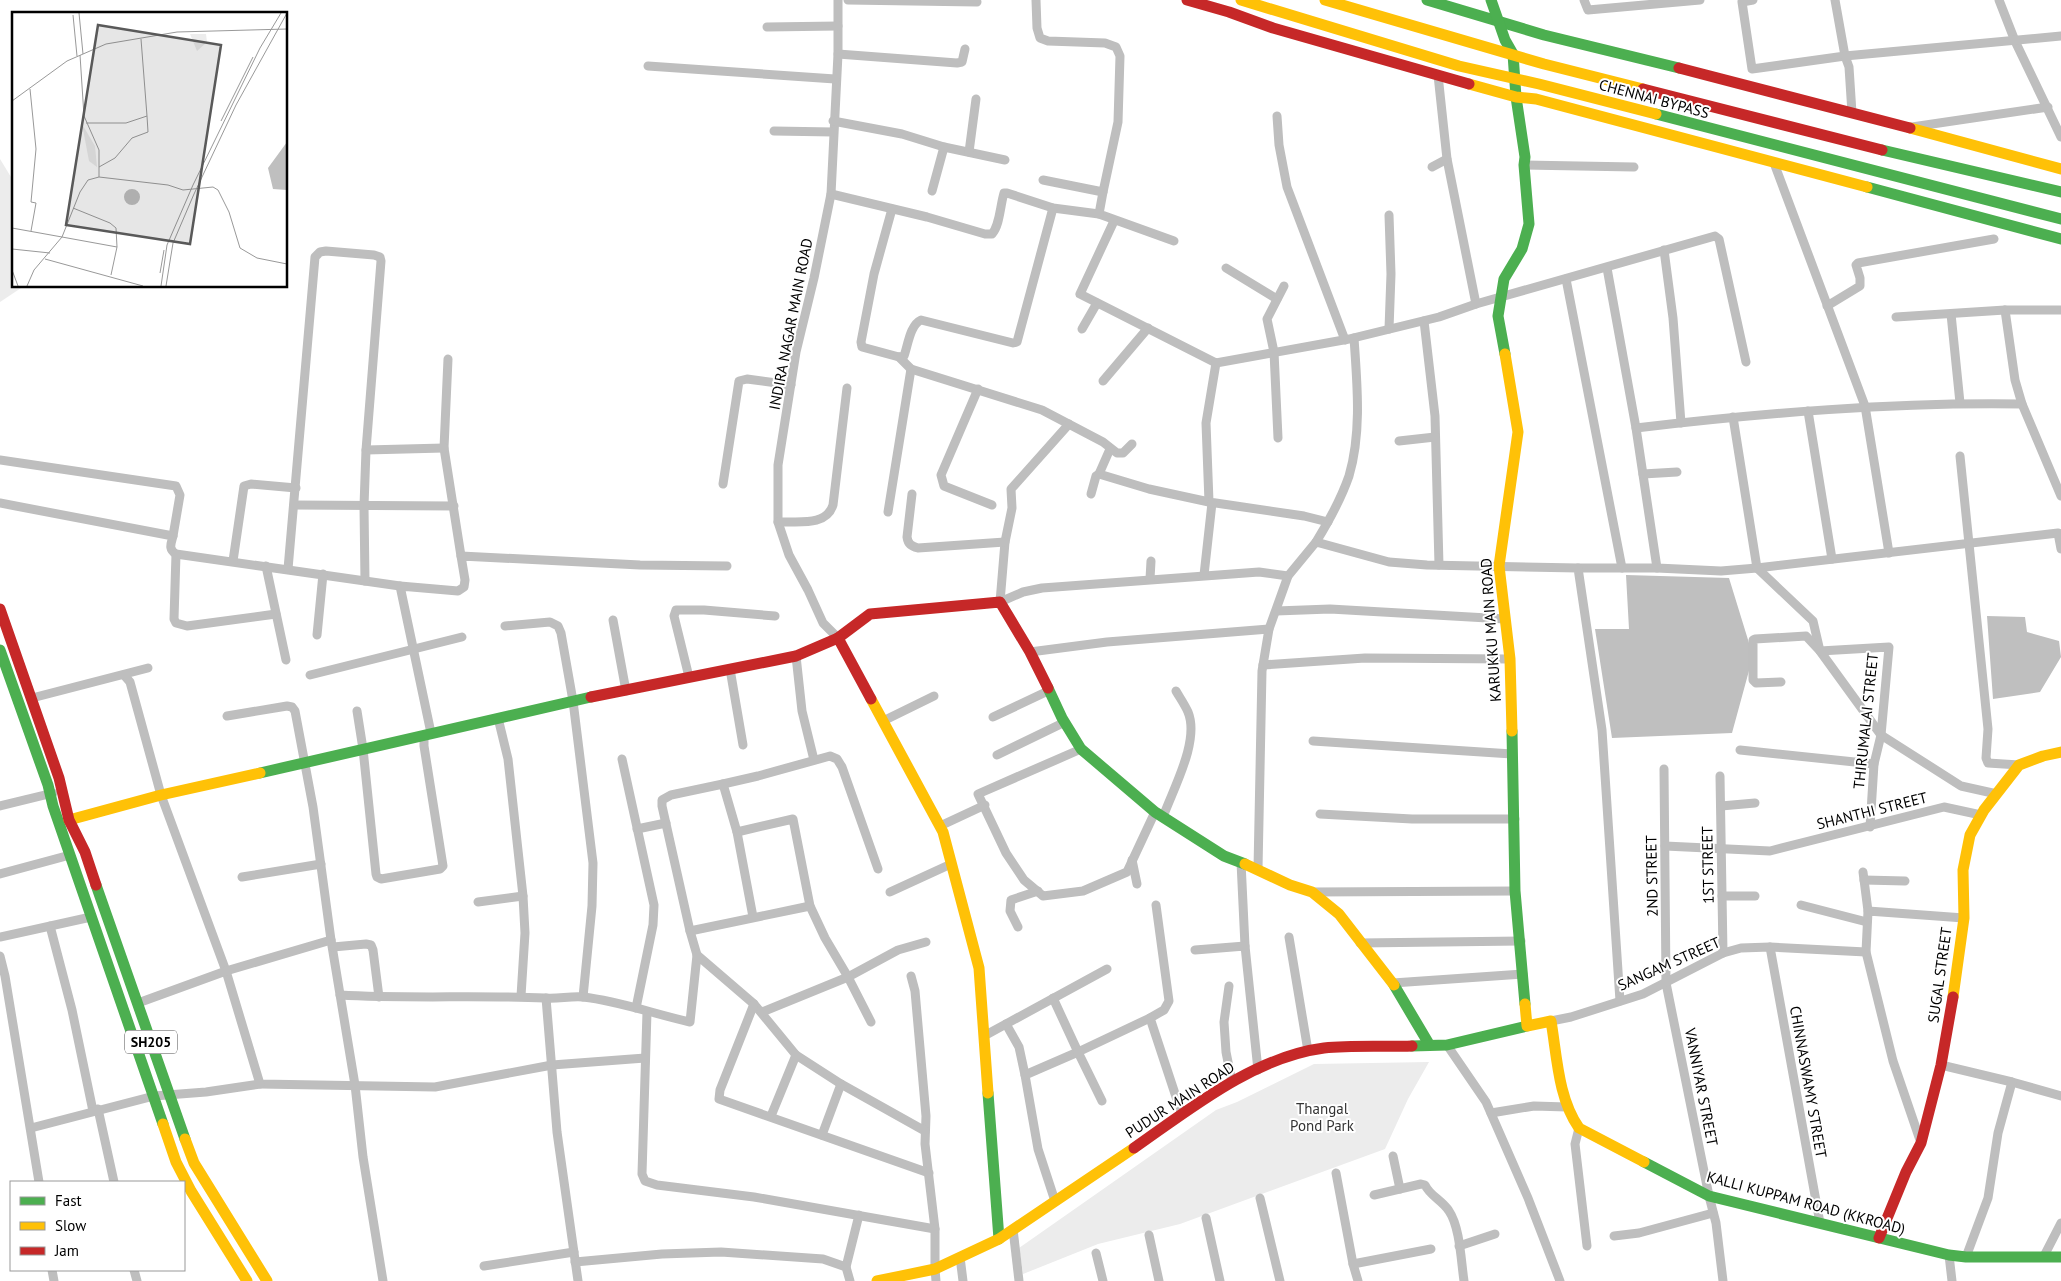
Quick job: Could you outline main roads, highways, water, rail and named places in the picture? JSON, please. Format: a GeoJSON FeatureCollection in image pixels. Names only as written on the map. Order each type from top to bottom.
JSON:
{"type":"FeatureCollection","features":[{"type":"Feature","properties":{"kind":"main road"},"geometry":{"type":"LineString","coordinates":[[1187,0],[1229,12],[1273,28],[1516,97],[1536,99],[2061,239]]}},
{"type":"Feature","properties":{"kind":"main road","name":"CHENNAI BYPASS"},"geometry":{"type":"LineString","coordinates":[[1241,0],[1459,66],[1539,84],[2061,220]]}},
{"type":"Feature","properties":{"kind":"main road","name":"CHENNAI BYPASS"},"geometry":{"type":"LineString","coordinates":[[1325,0],[1544,64],[2061,192]]}},
{"type":"Feature","properties":{"kind":"main road"},"geometry":{"type":"LineString","coordinates":[[1427,0],[1544,35],[1907,127],[2061,169]]}},
{"type":"Feature","properties":{"kind":"main road","name":"KARUKKU MAIN ROAD"},"geometry":{"type":"LineString","coordinates":[[1491,0],[1513,54],[1516,97],[1525,157],[1529,224],[1522,249],[1504,279],[1498,316],[1518,432],[1499,566],[1510,659],[1515,819],[1515,890],[1521,940],[1527,1026]]}},
{"type":"Feature","properties":{"kind":"main road"},"geometry":{"type":"LineString","coordinates":[[69,820],[161,795],[573,701],[796,656],[838,638],[870,614],[1000,602],[1030,652],[1048,691],[1081,749],[1159,814],[1224,856],[1258,869],[1290,885],[1312,892],[1338,914],[1393,983],[1430,1044]]}},
{"type":"Feature","properties":{"kind":"main road","name":"SH205"},"geometry":{"type":"LineString","coordinates":[[0,609],[5,636],[32,698],[63,791],[69,820],[84,852],[138,1003],[168,1095],[194,1163],[267,1281]]}},
{"type":"Feature","properties":{"kind":"main road"},"geometry":{"type":"LineString","coordinates":[[838,638],[940,826],[951,864],[978,968],[999,1239]]}},
{"type":"Feature","properties":{"kind":"main road"},"geometry":{"type":"LineString","coordinates":[[0,650],[176,1162],[191,1191],[247,1281]]}},
{"type":"Feature","properties":{"kind":"main road","name":"SUGAL STREET"},"geometry":{"type":"LineString","coordinates":[[1879,1238],[1906,1172],[1921,1143],[1941,1066],[1957,977],[1964,918],[1963,870],[1970,835],[1981,815],[2019,765],[2043,756],[2061,752]]}},
{"type":"Feature","properties":{"kind":"main road","name":"KALLI KUPPAM ROAD (KKROAD)"},"geometry":{"type":"LineString","coordinates":[[1527,1026],[1551,1021],[1567,1107],[1574,1123],[1579,1128],[1709,1196],[1949,1255],[1966,1257],[2061,1257]]}},
{"type":"Feature","properties":{"kind":"main road","name":"PUDUR MAIN ROAD"},"geometry":{"type":"LineString","coordinates":[[879,1281],[935,1269],[999,1239],[1232,1082],[1308,1050],[1430,1044],[1447,1045],[1527,1026]]}},
{"type":"Feature","properties":{"kind":"park label","name":"Thangal Pond Park"},"geometry":{"type":"Point","coordinates":[1322,1118]}}]}
